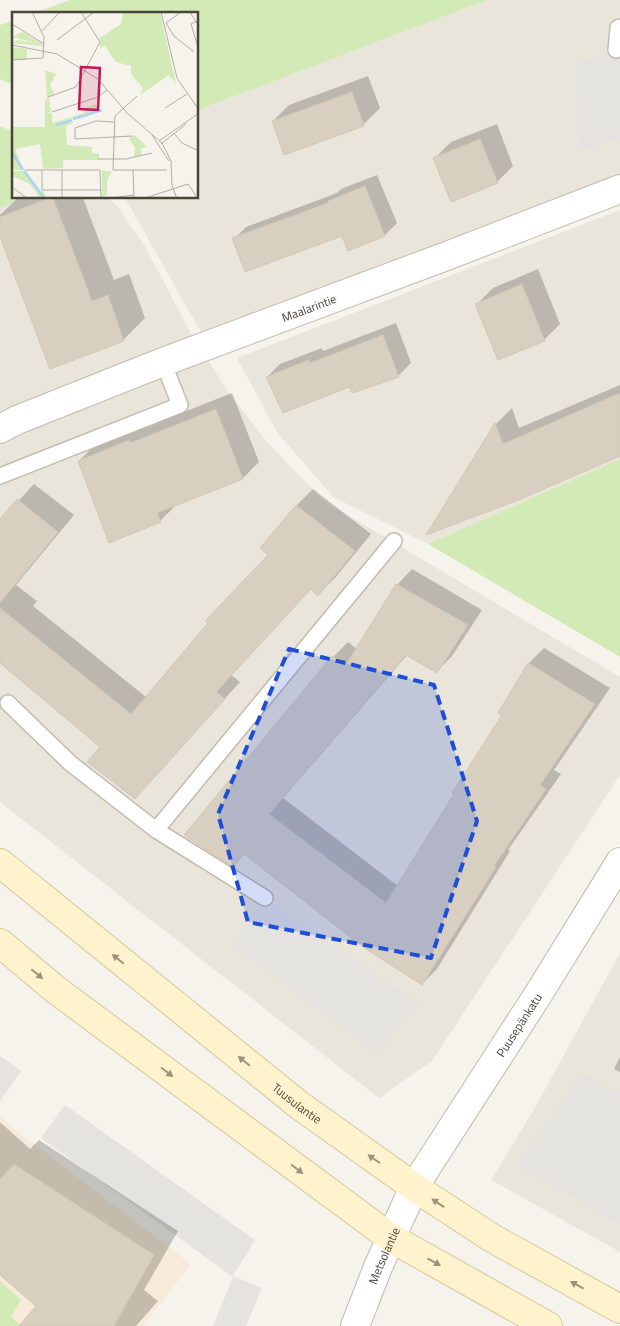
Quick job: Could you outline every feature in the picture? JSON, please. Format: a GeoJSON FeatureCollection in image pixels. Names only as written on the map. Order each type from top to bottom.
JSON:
{"type":"FeatureCollection","features":[{"type":"Feature","properties":{"kind":"main road","name":"Tuusulantie"},"geometry":{"type":"LineString","coordinates":[[0,864],[299,1105],[414,1187],[492,1238],[620,1309]]}},
{"type":"Feature","properties":{"kind":"main road"},"geometry":{"type":"LineString","coordinates":[[0,943],[56,990],[391,1238],[548,1326]]}},
{"type":"Feature","properties":{"kind":"street","name":"Maalarintie"},"geometry":{"type":"LineString","coordinates":[[0,429],[17,420],[163,362],[620,189]]}},
{"type":"Feature","properties":{"kind":"street","name":"Puusepänkatu"},"geometry":{"type":"LineString","coordinates":[[414,1187],[539,993],[620,862]]}},
{"type":"Feature","properties":{"kind":"street","name":"Metsolantie"},"geometry":{"type":"LineString","coordinates":[[355,1326],[414,1187]]}},
{"type":"Feature","properties":{"kind":"lane"},"geometry":{"type":"LineString","coordinates":[[616,50],[618,28],[620,27]]}},
{"type":"Feature","properties":{"kind":"lane"},"geometry":{"type":"LineString","coordinates":[[0,476],[180,405],[163,362]]}},
{"type":"Feature","properties":{"kind":"lane"},"geometry":{"type":"LineString","coordinates":[[156,830],[394,541]]}},
{"type":"Feature","properties":{"kind":"lane"},"geometry":{"type":"LineString","coordinates":[[8,703],[70,763],[156,830],[265,898]]}},
{"type":"Feature","properties":{"kind":"highlighted area"},"geometry":{"type":"Polygon","coordinates":[[[289,649],[434,685],[477,821],[431,958],[248,922],[218,814],[289,649]]]}},
{"type":"Feature","properties":{"kind":"shaded area"},"geometry":{"type":"Polygon","coordinates":[[[487,0],[620,0],[620,189],[206,341],[126,199],[199,199],[199,110],[487,0]]]}},
{"type":"Feature","properties":{"kind":"shaded area"},"geometry":{"type":"Polygon","coordinates":[[[620,48],[620,138],[579,151],[575,65],[620,48]]]}},
{"type":"Feature","properties":{"kind":"shaded area"},"geometry":{"type":"Polygon","coordinates":[[[22,199],[110,199],[146,248],[197,345],[0,424],[0,208],[22,199]]]}},
{"type":"Feature","properties":{"kind":"shaded area"},"geometry":{"type":"Polygon","coordinates":[[[620,210],[620,459],[428,544],[333,497],[277,432],[237,358],[620,210]]]}},
{"type":"Feature","properties":{"kind":"shaded area"},"geometry":{"type":"Polygon","coordinates":[[[203,353],[229,393],[267,442],[324,501],[620,677],[620,775],[432,1061],[379,1098],[0,802],[0,434],[203,353]]]}},
{"type":"Feature","properties":{"kind":"shaded area"},"geometry":{"type":"Polygon","coordinates":[[[265,898],[419,1004],[377,1053],[233,945],[265,898]]]}},
{"type":"Feature","properties":{"kind":"shaded area"},"geometry":{"type":"Polygon","coordinates":[[[620,953],[620,1252],[491,1180],[532,1113],[620,953]]]}},
{"type":"Feature","properties":{"kind":"shaded area"},"geometry":{"type":"Polygon","coordinates":[[[0,1056],[21,1071],[0,1101],[0,1056]]]}},
{"type":"Feature","properties":{"kind":"shaded area"},"geometry":{"type":"Polygon","coordinates":[[[583,1073],[620,1095],[620,1224],[518,1165],[583,1073]]]}},
{"type":"Feature","properties":{"kind":"shaded area"},"geometry":{"type":"Polygon","coordinates":[[[65,1105],[255,1240],[233,1276],[262,1288],[246,1326],[213,1326],[233,1277],[41,1138],[65,1105]]]}},
{"type":"Feature","properties":{"kind":"shaded area"},"geometry":{"type":"Polygon","coordinates":[[[0,1116],[22,1135],[191,1264],[143,1326],[21,1326],[11,1317],[21,1300],[0,1281],[0,1116]]]}},
{"type":"Feature","properties":{"kind":"green space"},"geometry":{"type":"Polygon","coordinates":[[[70,0],[487,0],[199,110],[199,12],[37,12],[70,0]]]}},
{"type":"Feature","properties":{"kind":"green space"},"geometry":{"type":"Polygon","coordinates":[[[12,21],[12,84],[0,79],[0,25],[12,21]]]}},
{"type":"Feature","properties":{"kind":"green space"},"geometry":{"type":"Polygon","coordinates":[[[0,126],[12,131],[12,199],[22,199],[0,208],[0,126]]]}},
{"type":"Feature","properties":{"kind":"green space"},"geometry":{"type":"Polygon","coordinates":[[[620,459],[620,657],[428,544],[620,459]]]}},
{"type":"Feature","properties":{"kind":"green space"},"geometry":{"type":"Polygon","coordinates":[[[0,1281],[21,1300],[11,1317],[21,1326],[0,1326],[0,1281]]]}},
{"type":"Feature","properties":{"kind":"building"},"geometry":{"type":"Polygon","coordinates":[[[352,92],[364,126],[284,155],[272,121],[352,92]]]}},
{"type":"Feature","properties":{"kind":"building"},"geometry":{"type":"Polygon","coordinates":[[[480,139],[498,183],[451,202],[433,158],[480,139]]]}},
{"type":"Feature","properties":{"kind":"building"},"geometry":{"type":"Polygon","coordinates":[[[365,186],[385,236],[348,251],[342,236],[245,272],[232,238],[328,203],[328,201],[365,186]]]}},
{"type":"Feature","properties":{"kind":"building"},"geometry":{"type":"Polygon","coordinates":[[[46,199],[53,199],[92,301],[108,295],[124,341],[50,369],[0,237],[0,217],[46,199]]]}},
{"type":"Feature","properties":{"kind":"building"},"geometry":{"type":"Polygon","coordinates":[[[522,284],[545,341],[498,360],[475,304],[522,284]]]}},
{"type":"Feature","properties":{"kind":"building"},"geometry":{"type":"Polygon","coordinates":[[[383,335],[399,377],[352,393],[349,387],[283,413],[266,377],[309,360],[310,363],[383,335]]]}},
{"type":"Feature","properties":{"kind":"building"},"geometry":{"type":"Polygon","coordinates":[[[620,393],[620,456],[521,499],[426,535],[495,423],[503,444],[620,393]]]}},
{"type":"Feature","properties":{"kind":"building"},"geometry":{"type":"Polygon","coordinates":[[[216,409],[243,479],[157,513],[161,522],[109,543],[78,461],[129,440],[130,443],[216,409]]]}},
{"type":"Feature","properties":{"kind":"building"},"geometry":{"type":"Polygon","coordinates":[[[17,499],[58,532],[0,603],[0,519],[17,499]]]}},
{"type":"Feature","properties":{"kind":"building"},"geometry":{"type":"Polygon","coordinates":[[[296,505],[355,551],[318,596],[311,589],[216,692],[225,699],[135,799],[87,762],[100,747],[0,663],[0,608],[131,714],[208,623],[205,621],[268,555],[260,548],[296,505]]]}},
{"type":"Feature","properties":{"kind":"building"},"geometry":{"type":"Polygon","coordinates":[[[396,584],[468,625],[437,673],[406,655],[269,814],[386,903],[454,794],[452,793],[502,715],[498,713],[528,663],[595,704],[540,785],[546,789],[494,866],[496,867],[422,985],[363,947],[244,854],[233,867],[184,835],[332,656],[345,666],[396,584]]]}},
{"type":"Feature","properties":{"kind":"building"},"geometry":{"type":"Polygon","coordinates":[[[14,1164],[154,1255],[114,1326],[19,1326],[36,1306],[0,1275],[0,1179],[14,1164]]]}}]}
